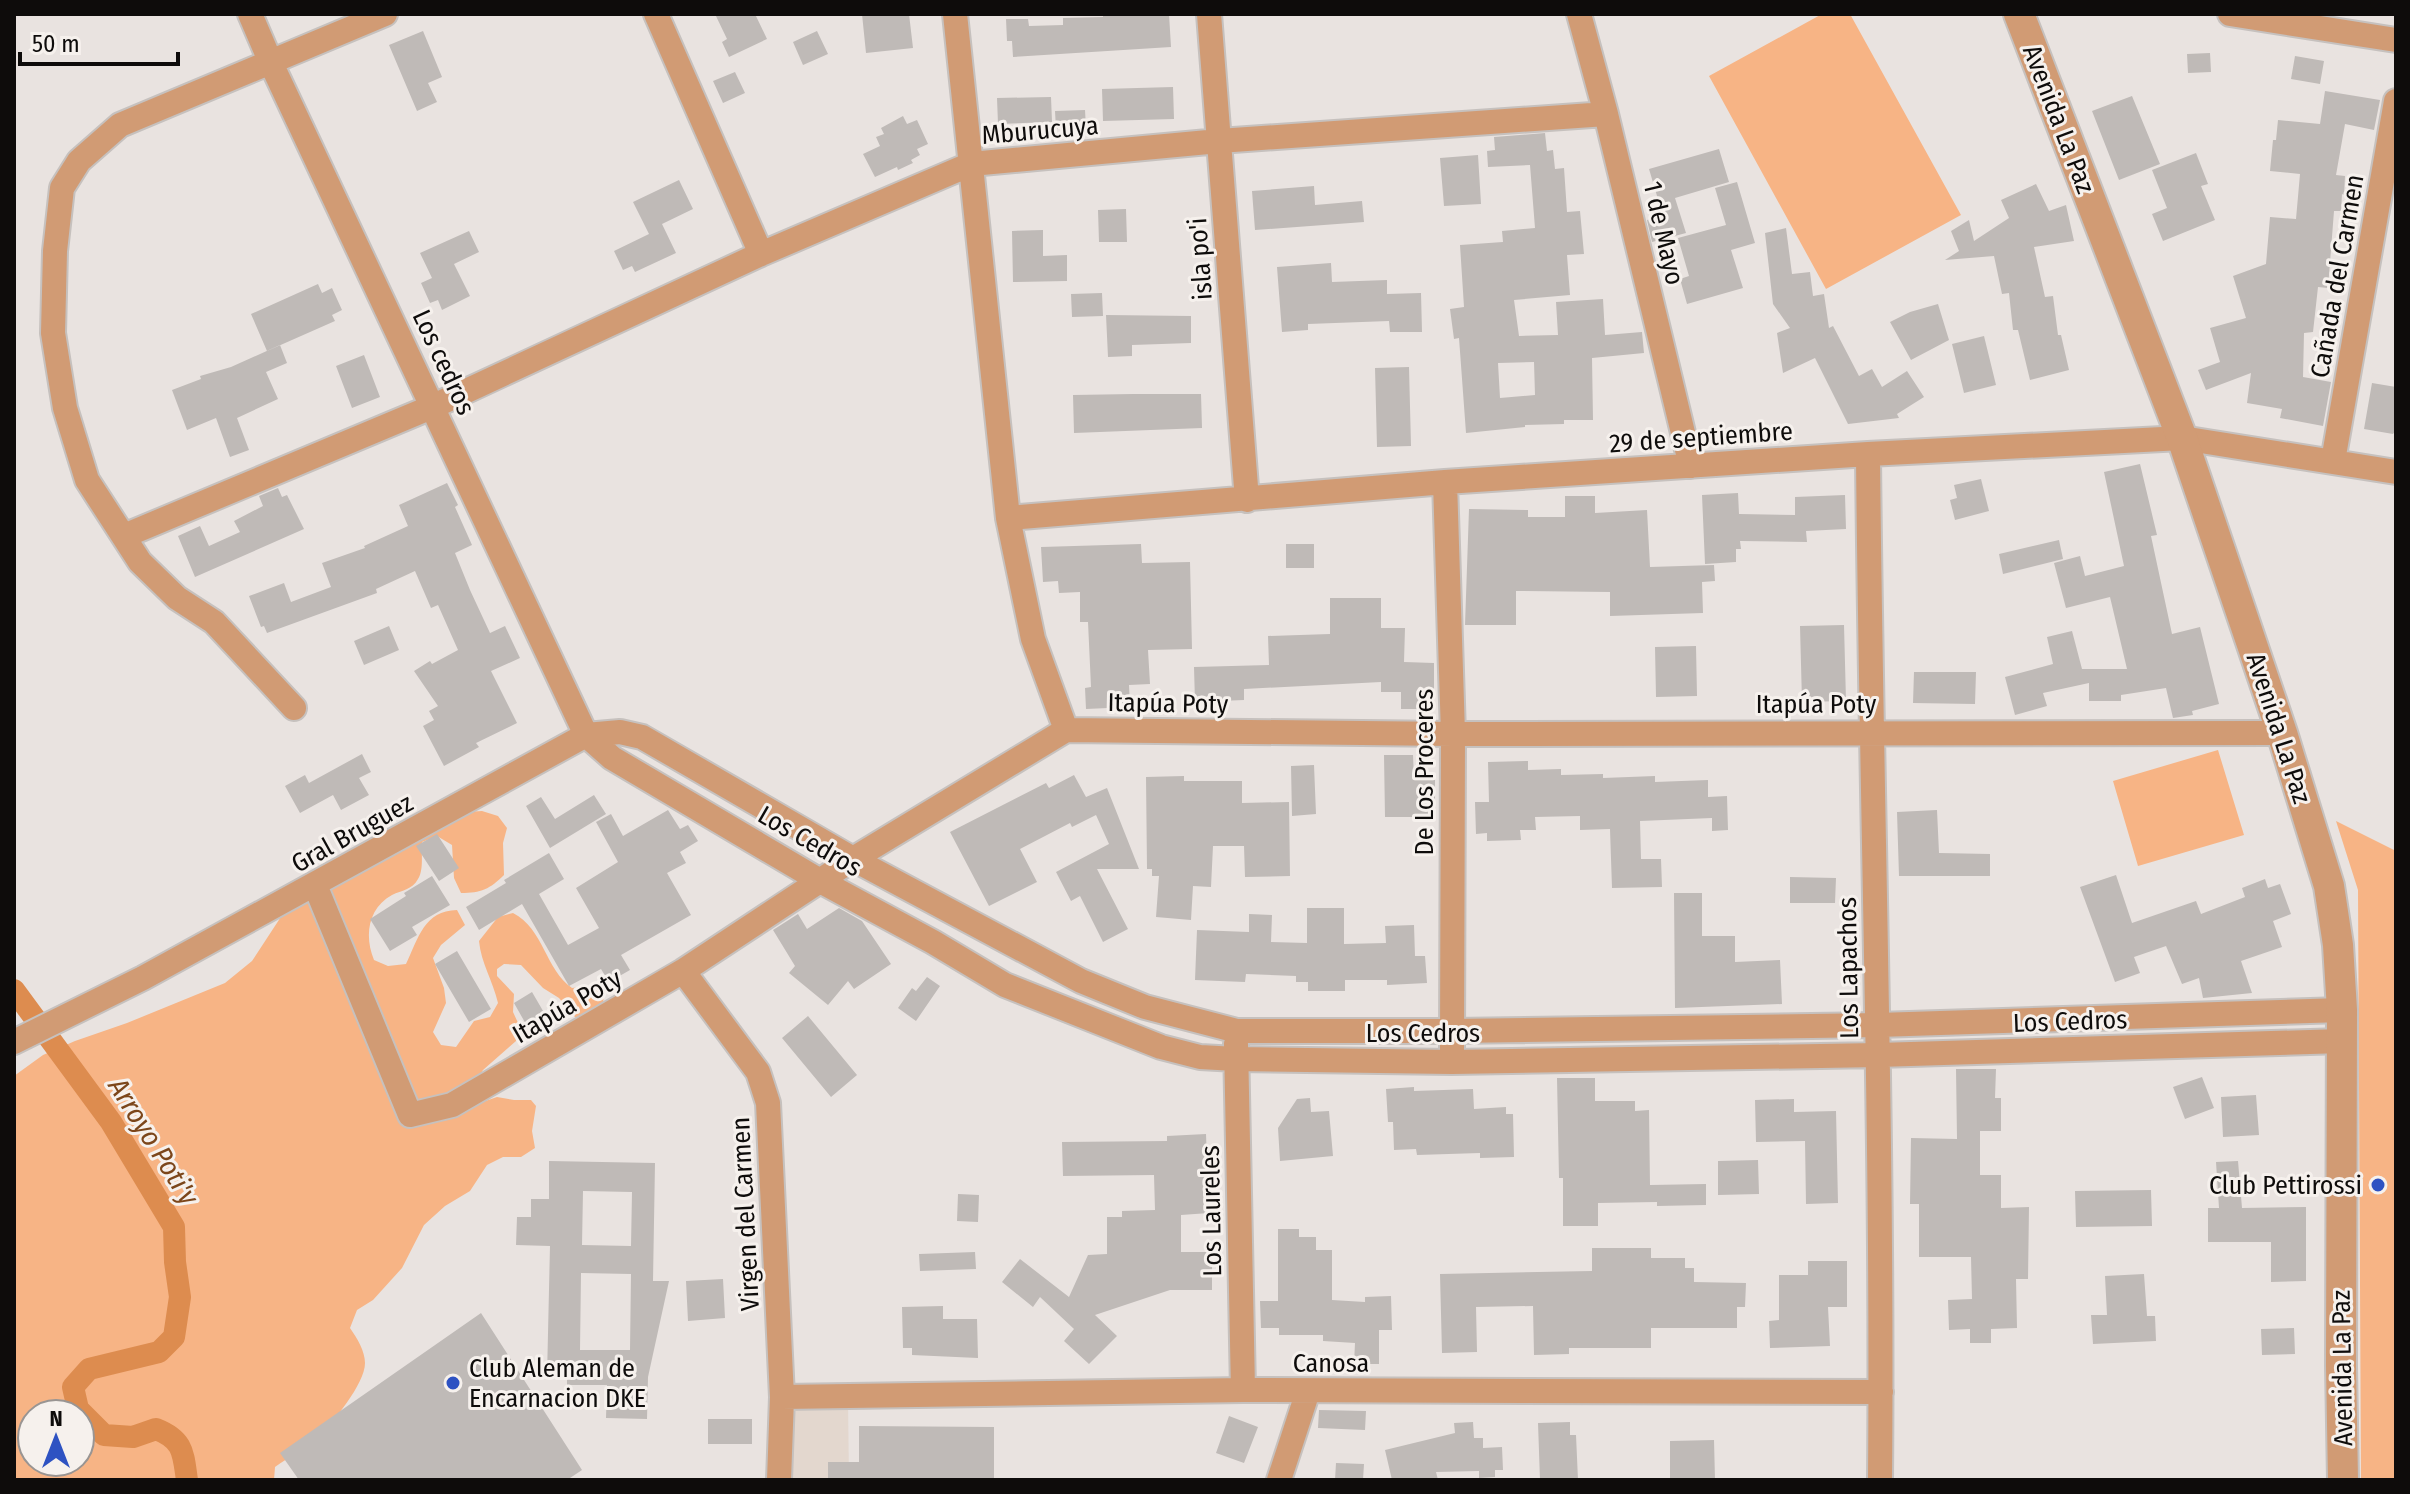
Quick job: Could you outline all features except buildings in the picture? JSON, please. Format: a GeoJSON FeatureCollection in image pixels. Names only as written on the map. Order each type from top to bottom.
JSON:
{"type":"FeatureCollection","features":[{"type":"Feature","properties":{"kind":"street","name":"Los cedros"},"geometry":{"type":"LineString","coordinates":[[250,14],[586,735]]}},
{"type":"Feature","properties":{"kind":"street"},"geometry":{"type":"LineString","coordinates":[[294,708],[214,622],[177,598],[140,562],[87,480],[65,408],[53,333],[55,251],[62,188],[79,161],[120,125],[385,14]]}},
{"type":"Feature","properties":{"kind":"street"},"geometry":{"type":"LineString","coordinates":[[656,14],[761,254]]}},
{"type":"Feature","properties":{"kind":"street"},"geometry":{"type":"LineString","coordinates":[[955,14],[1008,518],[1033,639],[1066,730]]}},
{"type":"Feature","properties":{"kind":"street","name":"isla po'i"},"geometry":{"type":"LineString","coordinates":[[1209,14],[1247,500]]}},
{"type":"Feature","properties":{"kind":"street","name":"1 de Mayo"},"geometry":{"type":"LineString","coordinates":[[1579,14],[1691,466]]}},
{"type":"Feature","properties":{"kind":"street","name":"Avenida La Paz"},"geometry":{"type":"LineString","coordinates":[[2019,14],[2182,438],[2282,733],[2329,886],[2338,945],[2342,1010],[2343,1480]]}},
{"type":"Feature","properties":{"kind":"street"},"geometry":{"type":"LineString","coordinates":[[2230,14],[2396,40]]}},
{"type":"Feature","properties":{"kind":"street","name":"Cañada del Carmen"},"geometry":{"type":"LineString","coordinates":[[2333,461],[2396,101]]}},
{"type":"Feature","properties":{"kind":"street","name":"Mburucuya"},"geometry":{"type":"LineString","coordinates":[[124,536],[434,406],[761,254],[971,164],[1219,141],[1606,114]]}},
{"type":"Feature","properties":{"kind":"street","name":"29 de septiembre"},"geometry":{"type":"LineString","coordinates":[[1008,518],[1445,482],[1868,454],[2182,438],[2396,472]]}},
{"type":"Feature","properties":{"kind":"street","name":"Los Lapachos"},"geometry":{"type":"LineString","coordinates":[[1868,454],[1878,1025],[1880,1480]]}},
{"type":"Feature","properties":{"kind":"street","name":"De Los Proceres"},"geometry":{"type":"LineString","coordinates":[[1445,482],[1453,734],[1452,1062]]}},
{"type":"Feature","properties":{"kind":"street","name":"Itapúa Poty"},"geometry":{"type":"LineString","coordinates":[[315,885],[410,1115],[452,1105],[683,971],[853,859],[1066,730],[1453,734],[2282,733]]}},
{"type":"Feature","properties":{"kind":"street"},"geometry":{"type":"LineString","coordinates":[[586,735],[620,732],[642,737],[853,859],[1081,981],[1145,1007],[1237,1031],[1878,1025],[2342,1010]]}},
{"type":"Feature","properties":{"kind":"street","name":"Los Cedros"},"geometry":{"type":"LineString","coordinates":[[586,735],[612,758],[1005,985],[1161,1047],[1200,1057],[1452,1062],[1878,1055],[2342,1041]]}},
{"type":"Feature","properties":{"kind":"street","name":"Gral Bruguez"},"geometry":{"type":"LineString","coordinates":[[14,1042],[143,978],[586,735]]}},
{"type":"Feature","properties":{"kind":"street","name":"Virgen del Carmen"},"geometry":{"type":"LineString","coordinates":[[683,971],[758,1072],[768,1103],[782,1397],[779,1480]]}},
{"type":"Feature","properties":{"kind":"street","name":"Los Laureles"},"geometry":{"type":"LineString","coordinates":[[1237,1031],[1243,1390]]}},
{"type":"Feature","properties":{"kind":"street","name":"Canosa"},"geometry":{"type":"LineString","coordinates":[[782,1397],[1243,1390],[1881,1392]]}},
{"type":"Feature","properties":{"kind":"street"},"geometry":{"type":"LineString","coordinates":[[1279,1480],[1308,1391]]}},
{"type":"Feature","properties":{"kind":"shaded area"},"geometry":{"type":"Polygon","coordinates":[[[1822,14],[1850,14],[1961,215],[1826,289],[1709,76],[1822,14]]]}},
{"type":"Feature","properties":{"kind":"shaded area"},"geometry":{"type":"Polygon","coordinates":[[[2218,750],[2244,835],[2138,866],[2113,781],[2218,750]]]}},
{"type":"Feature","properties":{"kind":"shaded area"},"geometry":{"type":"Polygon","coordinates":[[[482,811],[498,816],[507,828],[503,843],[504,875],[485,889],[461,893],[454,878],[452,845],[437,836],[422,842],[421,871],[416,883],[392,895],[373,915],[369,942],[374,960],[388,966],[406,964],[419,935],[430,920],[457,910],[465,925],[441,945],[433,958],[446,1003],[433,1032],[441,1045],[456,1047],[474,1021],[490,1017],[498,1003],[479,941],[498,917],[513,913],[532,929],[556,971],[572,988],[597,985],[604,989],[603,1006],[584,1020],[575,1017],[559,998],[543,988],[521,965],[504,964],[497,969],[497,976],[514,994],[513,1012],[520,1034],[483,1070],[474,1085],[471,1106],[497,1097],[531,1100],[536,1106],[532,1131],[535,1148],[521,1157],[503,1157],[487,1165],[470,1191],[445,1206],[424,1225],[402,1268],[373,1300],[357,1310],[350,1328],[365,1358],[360,1382],[323,1431],[275,1467],[274,1480],[14,1480],[14,1076],[43,1055],[225,983],[252,961],[290,903],[451,813],[482,811]]]}},
{"type":"Feature","properties":{"kind":"shaded area","name":"Club Pettirossi"},"geometry":{"type":"Polygon","coordinates":[[[2336,821],[2396,851],[2396,1480],[2361,1480],[2358,890],[2336,821]]]}},
{"type":"Feature","properties":{"kind":"shaded area"},"geometry":{"type":"Polygon","coordinates":[[[848,1399],[849,1480],[781,1480],[781,1400],[848,1399]]]}},
{"type":"Feature","properties":{"kind":"waterway","name":"Arroyo Poti'y"},"geometry":{"type":"LineString","coordinates":[[14,990],[111,1122],[174,1227],[180,1297],[174,1337],[159,1352],[89,1369],[73,1387],[78,1409],[104,1435],[133,1437],[156,1429],[165,1433],[180,1448],[187,1480]]}},
{"type":"Feature","properties":{"kind":"place","name":"Club Pettirossi"},"geometry":{"type":"Point","coordinates":[2378,1185]}},
{"type":"Feature","properties":{"kind":"place","name":"Club Aleman de Encarnacion DKE"},"geometry":{"type":"Point","coordinates":[453,1383]}}]}
